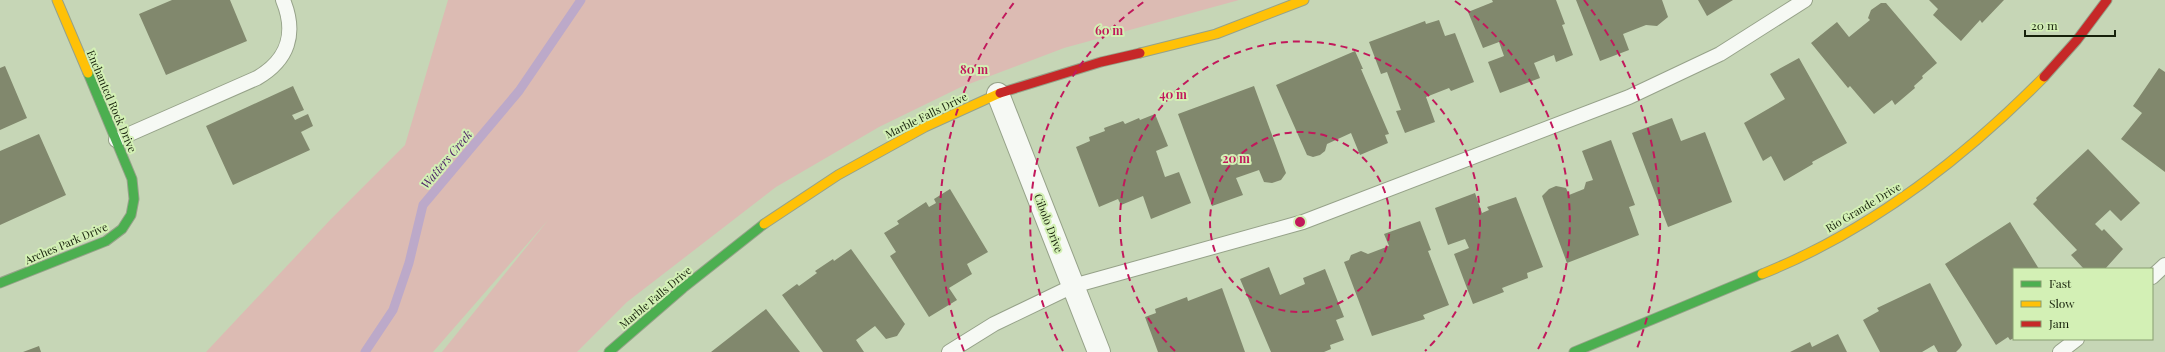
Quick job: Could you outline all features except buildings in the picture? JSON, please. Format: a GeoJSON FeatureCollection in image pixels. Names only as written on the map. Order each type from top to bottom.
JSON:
{"type":"FeatureCollection","features":[{"type":"Feature","properties":{"kind":"street","name":"Enchanted Rock Drive"},"geometry":{"type":"LineString","coordinates":[[57,0],[132,179],[135,193],[132,214]]}},
{"type":"Feature","properties":{"kind":"street","name":"Marble Falls Drive"},"geometry":{"type":"LineString","coordinates":[[609,352],[683,288],[767,221],[838,175],[925,127],[998,94],[1101,62],[1216,34],[1304,0]]}},
{"type":"Feature","properties":{"kind":"street","name":"Rio Grande Drive"},"geometry":{"type":"LineString","coordinates":[[1574,352],[1811,252],[1904,198],[1948,167],[1990,131],[2047,75],[2087,28],[2107,0]]}},
{"type":"Feature","properties":{"kind":"street","name":"Cibolo Drive"},"geometry":{"type":"LineString","coordinates":[[998,94],[1099,352]]}},
{"type":"Feature","properties":{"kind":"street","name":"Arches Park Drive"},"geometry":{"type":"LineString","coordinates":[[0,283],[106,241],[119,233],[132,214]]}},
{"type":"Feature","properties":{"kind":"lane"},"geometry":{"type":"LineString","coordinates":[[116,140],[257,78],[271,70],[282,57],[288,41],[290,24],[283,0]]}},
{"type":"Feature","properties":{"kind":"lane"},"geometry":{"type":"LineString","coordinates":[[949,352],[994,324],[1073,286],[1303,222],[1629,97],[1720,54],[1805,0]]}},
{"type":"Feature","properties":{"kind":"lane"},"geometry":{"type":"LineString","coordinates":[[2153,276],[2165,265]]}},
{"type":"Feature","properties":{"kind":"lane"},"geometry":{"type":"LineString","coordinates":[[2060,352],[2076,340]]}},
{"type":"Feature","properties":{"kind":"shaded area"},"geometry":{"type":"Polygon","coordinates":[[[448,0],[1239,0],[1064,48],[961,87],[879,127],[776,187],[627,302],[577,352],[442,352],[549,219],[433,352],[206,352],[331,219],[405,145],[448,0]]]}},
{"type":"Feature","properties":{"kind":"waterway","name":"Watters Creek"},"geometry":{"type":"LineString","coordinates":[[365,352],[393,310],[409,263],[423,205],[519,91],[581,0]]}},
{"type":"Feature","properties":{"kind":"traffic: fast"},"geometry":{"type":"LineString","coordinates":[[0,283],[106,241],[122,229],[131,215],[134,199],[132,179],[88,73]]}},
{"type":"Feature","properties":{"kind":"traffic: fast"},"geometry":{"type":"LineString","coordinates":[[609,352],[683,288],[764,224]]}},
{"type":"Feature","properties":{"kind":"traffic: fast"},"geometry":{"type":"LineString","coordinates":[[1574,352],[1762,274]]}},
{"type":"Feature","properties":{"kind":"traffic: slow"},"geometry":{"type":"LineString","coordinates":[[57,0],[88,73]]}},
{"type":"Feature","properties":{"kind":"traffic: slow"},"geometry":{"type":"LineString","coordinates":[[1140,53],[1216,34],[1304,0]]}},
{"type":"Feature","properties":{"kind":"traffic: slow"},"geometry":{"type":"LineString","coordinates":[[1762,274],[1802,257],[1840,237],[1913,190],[1948,164],[1981,136],[2044,77]]}},
{"type":"Feature","properties":{"kind":"traffic: slow"},"geometry":{"type":"LineString","coordinates":[[764,224],[838,175],[925,127],[1000,93]]}},
{"type":"Feature","properties":{"kind":"traffic: jam"},"geometry":{"type":"LineString","coordinates":[[2044,77],[2077,40],[2107,0]]}},
{"type":"Feature","properties":{"kind":"traffic: jam"},"geometry":{"type":"LineString","coordinates":[[1000,93],[1101,62],[1140,53]]}}]}
